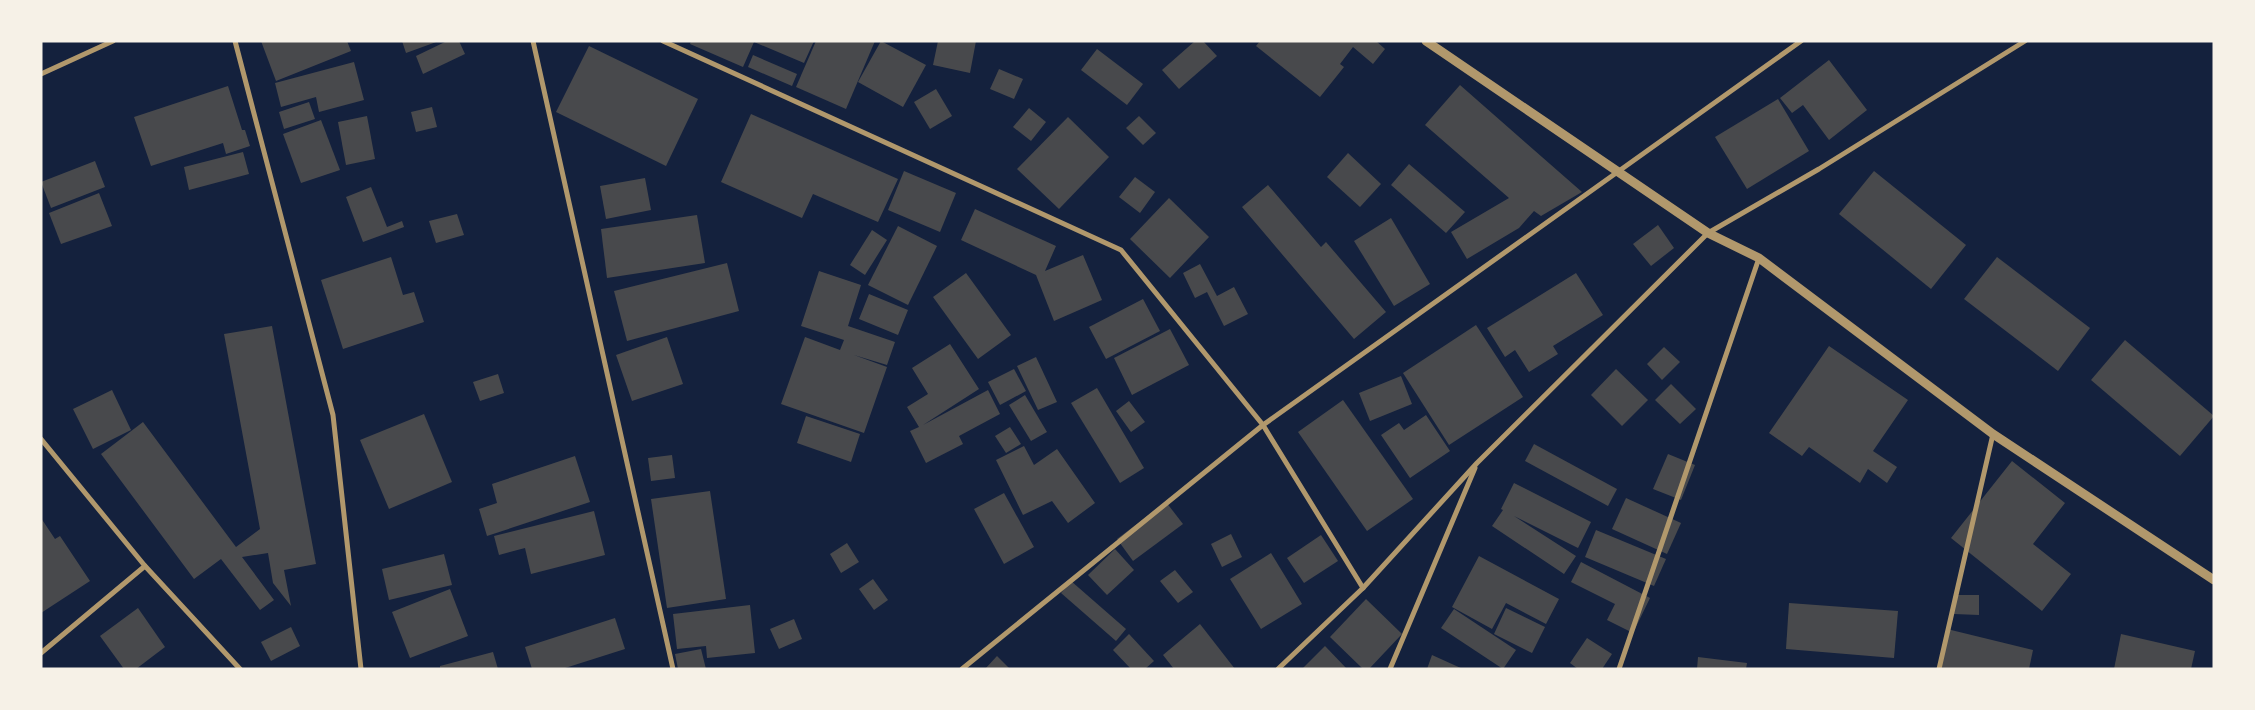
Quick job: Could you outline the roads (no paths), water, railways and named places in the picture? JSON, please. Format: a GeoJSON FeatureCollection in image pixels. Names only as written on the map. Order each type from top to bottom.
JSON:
{"type":"FeatureCollection","features":[{"type":"Feature","properties":{"kind":"street"},"geometry":{"type":"LineString","coordinates":[[41,74],[113,41]]}},
{"type":"Feature","properties":{"kind":"street"},"geometry":{"type":"LineString","coordinates":[[234,41],[333,415],[361,669]]}},
{"type":"Feature","properties":{"kind":"street"},"geometry":{"type":"LineString","coordinates":[[533,41],[673,669]]}},
{"type":"Feature","properties":{"kind":"street"},"geometry":{"type":"LineString","coordinates":[[663,41],[1121,250],[1263,426],[1363,588]]}},
{"type":"Feature","properties":{"kind":"street"},"geometry":{"type":"LineString","coordinates":[[1426,41],[1708,233],[1759,258],[1992,434],[2214,580]]}},
{"type":"Feature","properties":{"kind":"street"},"geometry":{"type":"LineString","coordinates":[[962,669],[1263,426],[1801,41]]}},
{"type":"Feature","properties":{"kind":"street"},"geometry":{"type":"LineString","coordinates":[[1278,669],[1363,588],[1477,463],[1708,233],[1819,169],[2024,41]]}},
{"type":"Feature","properties":{"kind":"street"},"geometry":{"type":"LineString","coordinates":[[1619,669],[1759,258]]}},
{"type":"Feature","properties":{"kind":"street"},"geometry":{"type":"LineString","coordinates":[[1939,669],[1992,434]]}},
{"type":"Feature","properties":{"kind":"street"},"geometry":{"type":"LineString","coordinates":[[41,439],[145,566],[240,669]]}},
{"type":"Feature","properties":{"kind":"street"},"geometry":{"type":"LineString","coordinates":[[1390,669],[1477,463]]}},
{"type":"Feature","properties":{"kind":"street"},"geometry":{"type":"LineString","coordinates":[[41,653],[145,566]]}}]}
